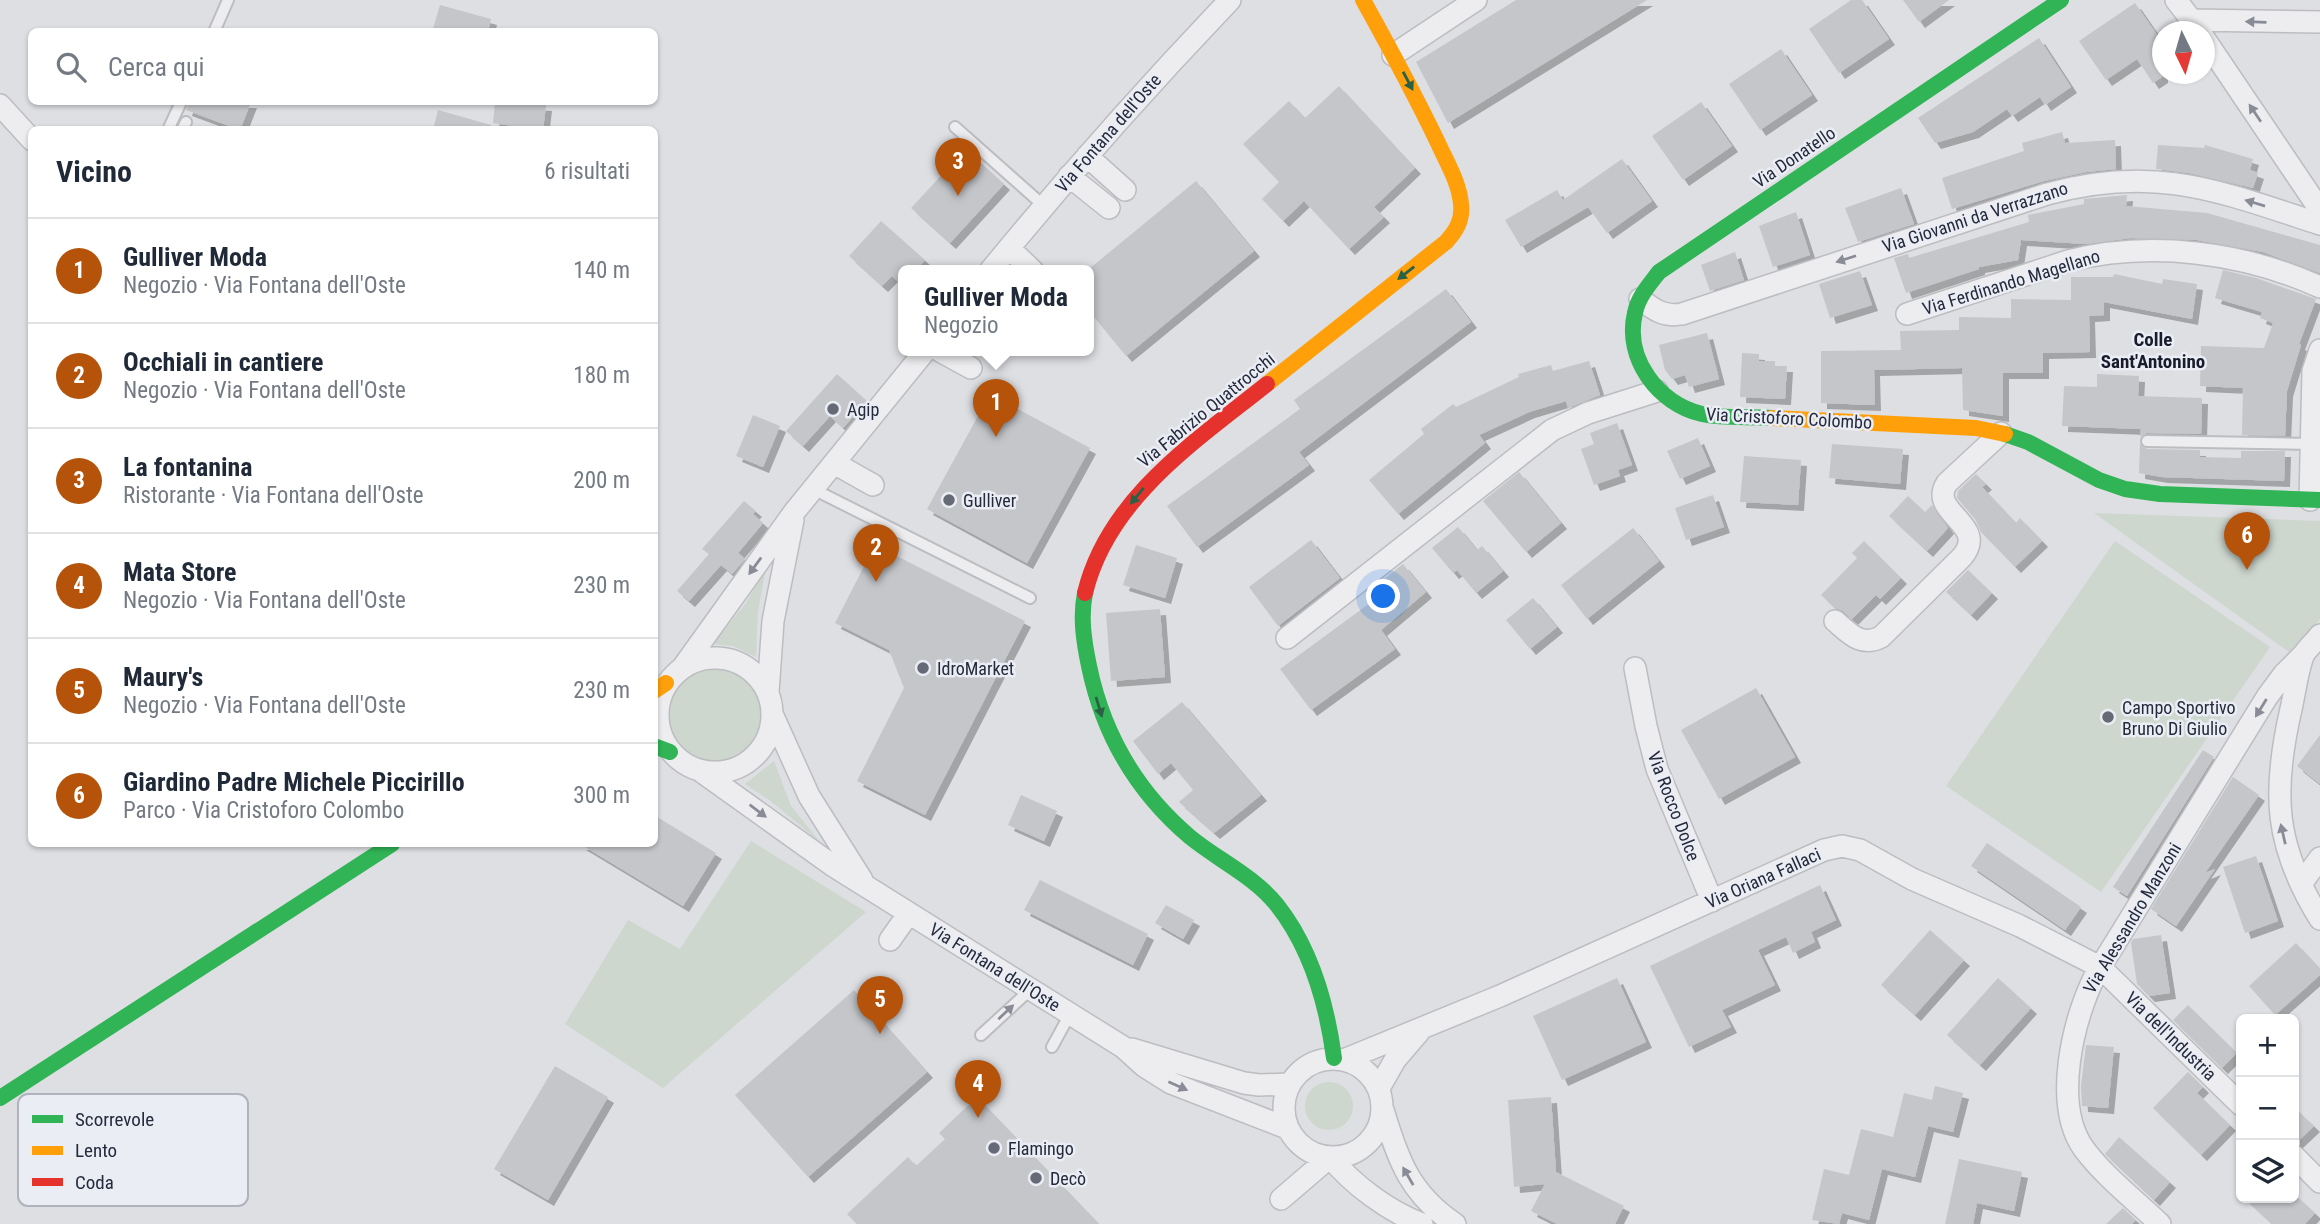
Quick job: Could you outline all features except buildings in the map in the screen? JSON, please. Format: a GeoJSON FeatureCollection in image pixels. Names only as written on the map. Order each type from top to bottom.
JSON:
{"type":"FeatureCollection","features":[{"type":"Feature","properties":{"kind":"street","name":"Via Fontana dell'Oste"},"geometry":{"type":"LineString","coordinates":[[995,265],[1159,74],[1230,0]]}},
{"type":"Feature","properties":{"kind":"street","name":"Via Fabrizio Quattrocchi"},"geometry":{"type":"LineString","coordinates":[[1340,1059],[1300,943],[1282,912],[1257,885],[1203,849],[1176,825],[1140,785],[1116,751],[1090,672],[1083,633],[1083,609],[1089,580],[1098,558],[1127,508],[1148,482],[1178,455],[1446,242],[1457,230],[1461,203],[1455,180],[1418,101],[1363,0]]}},
{"type":"Feature","properties":{"kind":"street"},"geometry":{"type":"LineString","coordinates":[[1393,55],[1476,0]]}},
{"type":"Feature","properties":{"kind":"street","name":"Via Donatello"},"geometry":{"type":"LineString","coordinates":[[1657,391],[1642,369],[1634,344],[1633,322],[1647,284],[1666,267],[2061,0]]}},
{"type":"Feature","properties":{"kind":"street"},"geometry":{"type":"LineString","coordinates":[[2176,0],[2192,21]]}},
{"type":"Feature","properties":{"kind":"street"},"geometry":{"type":"LineString","coordinates":[[2215,25],[2320,22]]}},
{"type":"Feature","properties":{"kind":"street"},"geometry":{"type":"LineString","coordinates":[[2215,54],[2320,210]]}},
{"type":"Feature","properties":{"kind":"street"},"geometry":{"type":"LineString","coordinates":[[0,105],[28,136]]}},
{"type":"Feature","properties":{"kind":"street"},"geometry":{"type":"LineString","coordinates":[[1087,156],[1125,190]]}},
{"type":"Feature","properties":{"kind":"street"},"geometry":{"type":"LineString","coordinates":[[1069,176],[1109,208]]}},
{"type":"Feature","properties":{"kind":"street","name":"Via Giovanni da Verrazzano"},"geometry":{"type":"LineString","coordinates":[[1640,299],[1656,312],[1667,315],[1682,314],[2034,198],[2097,182],[2134,180],[2189,185],[2221,192],[2320,223]]}},
{"type":"Feature","properties":{"kind":"street"},"geometry":{"type":"LineString","coordinates":[[1009,248],[1027,265]]}},
{"type":"Feature","properties":{"kind":"street","name":"Via Ferdinando Magellano"},"geometry":{"type":"LineString","coordinates":[[1907,314],[2067,261],[2122,251],[2182,252],[2229,258],[2261,264],[2320,287]]}},
{"type":"Feature","properties":{"kind":"street"},"geometry":{"type":"LineString","coordinates":[[2315,500],[2311,444],[2312,371],[2320,350]]}},
{"type":"Feature","properties":{"kind":"street"},"geometry":{"type":"LineString","coordinates":[[658,709],[661,687],[683,667],[795,511],[921,356]]}},
{"type":"Feature","properties":{"kind":"street"},"geometry":{"type":"LineString","coordinates":[[949,356],[971,368]]}},
{"type":"Feature","properties":{"kind":"street"},"geometry":{"type":"LineString","coordinates":[[1287,638],[1552,430],[1588,413],[1657,391]]}},
{"type":"Feature","properties":{"kind":"street","name":"Via Cristoforo Colombo"},"geometry":{"type":"LineString","coordinates":[[1657,391],[1681,407],[1703,414],[1965,427],[2001,433],[2028,442],[2099,480],[2125,489],[2160,494],[2315,500]]}},
{"type":"Feature","properties":{"kind":"street"},"geometry":{"type":"LineString","coordinates":[[1836,621],[1856,639],[1869,642],[1881,637],[1962,557],[1968,547],[1968,534],[1966,527],[1945,505],[1943,490],[1947,483],[2001,433]]}},
{"type":"Feature","properties":{"kind":"street"},"geometry":{"type":"LineString","coordinates":[[834,463],[873,485]]}},
{"type":"Feature","properties":{"kind":"street"},"geometry":{"type":"LineString","coordinates":[[658,722],[662,749],[702,772],[719,773],[736,769],[751,760],[766,740],[773,716],[768,692],[773,621],[795,511]]}},
{"type":"Feature","properties":{"kind":"street","name":"Via Alessandro Manzoni"},"geometry":{"type":"LineString","coordinates":[[2160,1224],[2097,1164],[2083,1147],[2071,1120],[2069,1092],[2075,1027],[2086,995],[2100,967],[2272,690],[2312,661],[2320,635]]}},
{"type":"Feature","properties":{"kind":"street"},"geometry":{"type":"LineString","coordinates":[[683,667],[701,659],[722,658],[741,664],[757,676],[768,692]]}},
{"type":"Feature","properties":{"kind":"street"},"geometry":{"type":"LineString","coordinates":[[2312,661],[2288,724],[2278,792],[2283,834],[2301,884],[2320,919]]}},
{"type":"Feature","properties":{"kind":"street","name":"Via Rocco Dolce"},"geometry":{"type":"LineString","coordinates":[[1635,668],[1657,769],[1712,901]]}},
{"type":"Feature","properties":{"kind":"street","name":"Via Fontana dell'Oste"},"geometry":{"type":"LineString","coordinates":[[773,716],[809,796],[867,887]]}},
{"type":"Feature","properties":{"kind":"street","name":"Via Fontana dell'Oste"},"geometry":{"type":"LineString","coordinates":[[702,772],[811,851],[1123,1047],[1144,1066],[1171,1083],[1287,1128]]}},
{"type":"Feature","properties":{"kind":"street"},"geometry":{"type":"LineString","coordinates":[[0,1098],[387,847]]}},
{"type":"Feature","properties":{"kind":"street","name":"Via Oriana Fallaci"},"geometry":{"type":"LineString","coordinates":[[1340,1059],[1423,1028],[1824,850],[1849,847],[1866,852],[1922,884],[2020,926],[2100,967]]}},
{"type":"Feature","properties":{"kind":"street"},"geometry":{"type":"LineString","coordinates":[[2301,884],[2320,858]]}},
{"type":"Feature","properties":{"kind":"street"},"geometry":{"type":"LineString","coordinates":[[890,940],[909,913]]}},
{"type":"Feature","properties":{"kind":"street","name":"Via dell'Industria"},"geometry":{"type":"LineString","coordinates":[[2100,967],[2236,1100]]}},
{"type":"Feature","properties":{"kind":"street","name":"Via Oriana Fallaci"},"geometry":{"type":"LineString","coordinates":[[1379,1088],[1402,1051],[1423,1028]]}},
{"type":"Feature","properties":{"kind":"street","name":"Via Fontana dell'Oste"},"geometry":{"type":"LineString","coordinates":[[1123,1047],[1244,1083],[1289,1084]]}},
{"type":"Feature","properties":{"kind":"street"},"geometry":{"type":"LineString","coordinates":[[1413,1222],[1318,1162],[1297,1143],[1287,1128],[1283,1106],[1289,1084],[1300,1070],[1316,1061],[1340,1059],[1360,1065],[1371,1075],[1379,1088],[1393,1143],[1410,1182],[1426,1202],[1455,1224]]}},
{"type":"Feature","properties":{"kind":"street"},"geometry":{"type":"LineString","coordinates":[[1281,1199],[1318,1162],[1346,1156],[1372,1139],[1380,1125],[1383,1110]]}},
{"type":"Feature","properties":{"kind":"street"},"geometry":{"type":"LineString","coordinates":[[2299,1161],[2320,1182]]}},
{"type":"Feature","properties":{"kind":"lane"},"geometry":{"type":"LineString","coordinates":[[216,28],[228,0]]}},
{"type":"Feature","properties":{"kind":"lane"},"geometry":{"type":"LineString","coordinates":[[169,126],[180,105]]}},
{"type":"Feature","properties":{"kind":"lane"},"geometry":{"type":"LineString","coordinates":[[955,127],[1044,206]]}},
{"type":"Feature","properties":{"kind":"lane"},"geometry":{"type":"LineString","coordinates":[[2147,441],[2311,444]]}},
{"type":"Feature","properties":{"kind":"lane"},"geometry":{"type":"LineString","coordinates":[[813,489],[1030,598]]}},
{"type":"Feature","properties":{"kind":"lane"},"geometry":{"type":"LineString","coordinates":[[981,1035],[1031,989]]}},
{"type":"Feature","properties":{"kind":"lane"},"geometry":{"type":"LineString","coordinates":[[1052,1047],[1070,1014]]}},
{"type":"Feature","properties":{"kind":"shaded area"},"geometry":{"type":"Polygon","coordinates":[[[2094,513],[2320,521],[2320,619],[2292,654],[2094,513]]]}},
{"type":"Feature","properties":{"kind":"shaded area","name":"Campo Sportivo Bruno Di Giulio"},"geometry":{"type":"Polygon","coordinates":[[[2115,541],[2270,647],[2101,892],[1946,786],[2115,541]]]}},
{"type":"Feature","properties":{"kind":"shaded area"},"geometry":{"type":"Polygon","coordinates":[[[766,568],[758,611],[756,657],[733,646],[713,644],[746,603],[766,568]]]}},
{"type":"Feature","properties":{"kind":"shaded area"},"geometry":{"type":"Polygon","coordinates":[[[706,668],[724,668],[741,675],[754,688],[761,705],[761,723],[754,740],[741,753],[724,760],[706,760],[689,753],[676,740],[669,723],[669,705],[676,688],[689,675],[706,668]]]}},
{"type":"Feature","properties":{"kind":"shaded area"},"geometry":{"type":"Polygon","coordinates":[[[774,761],[791,806],[820,842],[772,802],[745,784],[774,761]]]}},
{"type":"Feature","properties":{"kind":"shaded area"},"geometry":{"type":"Polygon","coordinates":[[[751,841],[866,912],[663,1088],[565,1024],[628,920],[680,949],[751,841]]]}},
{"type":"Feature","properties":{"kind":"shaded area"},"geometry":{"type":"Polygon","coordinates":[[[1329,1082],[1338,1083],[1346,1089],[1352,1097],[1352,1115],[1346,1123],[1338,1129],[1329,1130],[1320,1129],[1312,1123],[1306,1115],[1305,1106],[1306,1097],[1312,1089],[1320,1083],[1329,1082]]]}},
{"type":"Feature","properties":{"kind":"traffic: fast"},"geometry":{"type":"LineString","coordinates":[[1772,418],[1702,414],[1686,409],[1659,390],[1648,377],[1635,346],[1635,313],[1644,291],[1659,272],[2061,0]]}},
{"type":"Feature","properties":{"kind":"traffic: fast"},"geometry":{"type":"LineString","coordinates":[[2005,434],[2028,442],[2099,480],[2125,489],[2160,494],[2320,500]]}},
{"type":"Feature","properties":{"kind":"traffic: fast"},"geometry":{"type":"LineString","coordinates":[[1085,593],[1083,629],[1089,666],[1095,691],[1113,738],[1138,781],[1171,820],[1190,837],[1258,885],[1289,922],[1316,978],[1334,1058]]}},
{"type":"Feature","properties":{"kind":"traffic: fast"},"geometry":{"type":"LineString","coordinates":[[658,748],[670,752]]}},
{"type":"Feature","properties":{"kind":"traffic: fast"},"geometry":{"type":"LineString","coordinates":[[0,1098],[387,847]]}},
{"type":"Feature","properties":{"kind":"traffic: slow"},"geometry":{"type":"LineString","coordinates":[[1267,384],[1446,242],[1460,220],[1460,196],[1452,173],[1363,0]]}},
{"type":"Feature","properties":{"kind":"traffic: slow"},"geometry":{"type":"LineString","coordinates":[[1772,418],[1976,428],[2005,434]]}},
{"type":"Feature","properties":{"kind":"traffic: slow"},"geometry":{"type":"LineString","coordinates":[[658,688],[666,683]]}},
{"type":"Feature","properties":{"kind":"traffic: jam"},"geometry":{"type":"LineString","coordinates":[[1085,593],[1097,559],[1113,528],[1134,500],[1184,450],[1267,384]]}},
{"type":"Feature","properties":{"kind":"place","name":"La fontanina"},"geometry":{"type":"Point","coordinates":[958,196]}},
{"type":"Feature","properties":{"kind":"place","name":"Agip"},"geometry":{"type":"Point","coordinates":[833,409]}},
{"type":"Feature","properties":{"kind":"place","name":"Gulliver Moda"},"geometry":{"type":"Point","coordinates":[996,437]}},
{"type":"Feature","properties":{"kind":"place","name":"Gulliver"},"geometry":{"type":"Point","coordinates":[949,500]}},
{"type":"Feature","properties":{"kind":"place","name":"Giardino Padre Michele Piccirillo"},"geometry":{"type":"Point","coordinates":[2247,570]}},
{"type":"Feature","properties":{"kind":"place","name":"Occhiali in cantiere"},"geometry":{"type":"Point","coordinates":[876,582]}},
{"type":"Feature","properties":{"kind":"place","name":"IdroMarket"},"geometry":{"type":"Point","coordinates":[923,668]}},
{"type":"Feature","properties":{"kind":"place","name":"Campo Sportivo Bruno Di Giulio"},"geometry":{"type":"Point","coordinates":[2108,717]}},
{"type":"Feature","properties":{"kind":"place","name":"Maury's"},"geometry":{"type":"Point","coordinates":[880,1034]}},
{"type":"Feature","properties":{"kind":"place","name":"Mata Store"},"geometry":{"type":"Point","coordinates":[978,1118]}},
{"type":"Feature","properties":{"kind":"place","name":"Flamingo"},"geometry":{"type":"Point","coordinates":[994,1148]}},
{"type":"Feature","properties":{"kind":"place","name":"Decò"},"geometry":{"type":"Point","coordinates":[1036,1178]}},
{"type":"Feature","properties":{"kind":"district","name":"Colle Sant'Antonino"},"geometry":{"type":"Point","coordinates":[2153,350]}}]}
